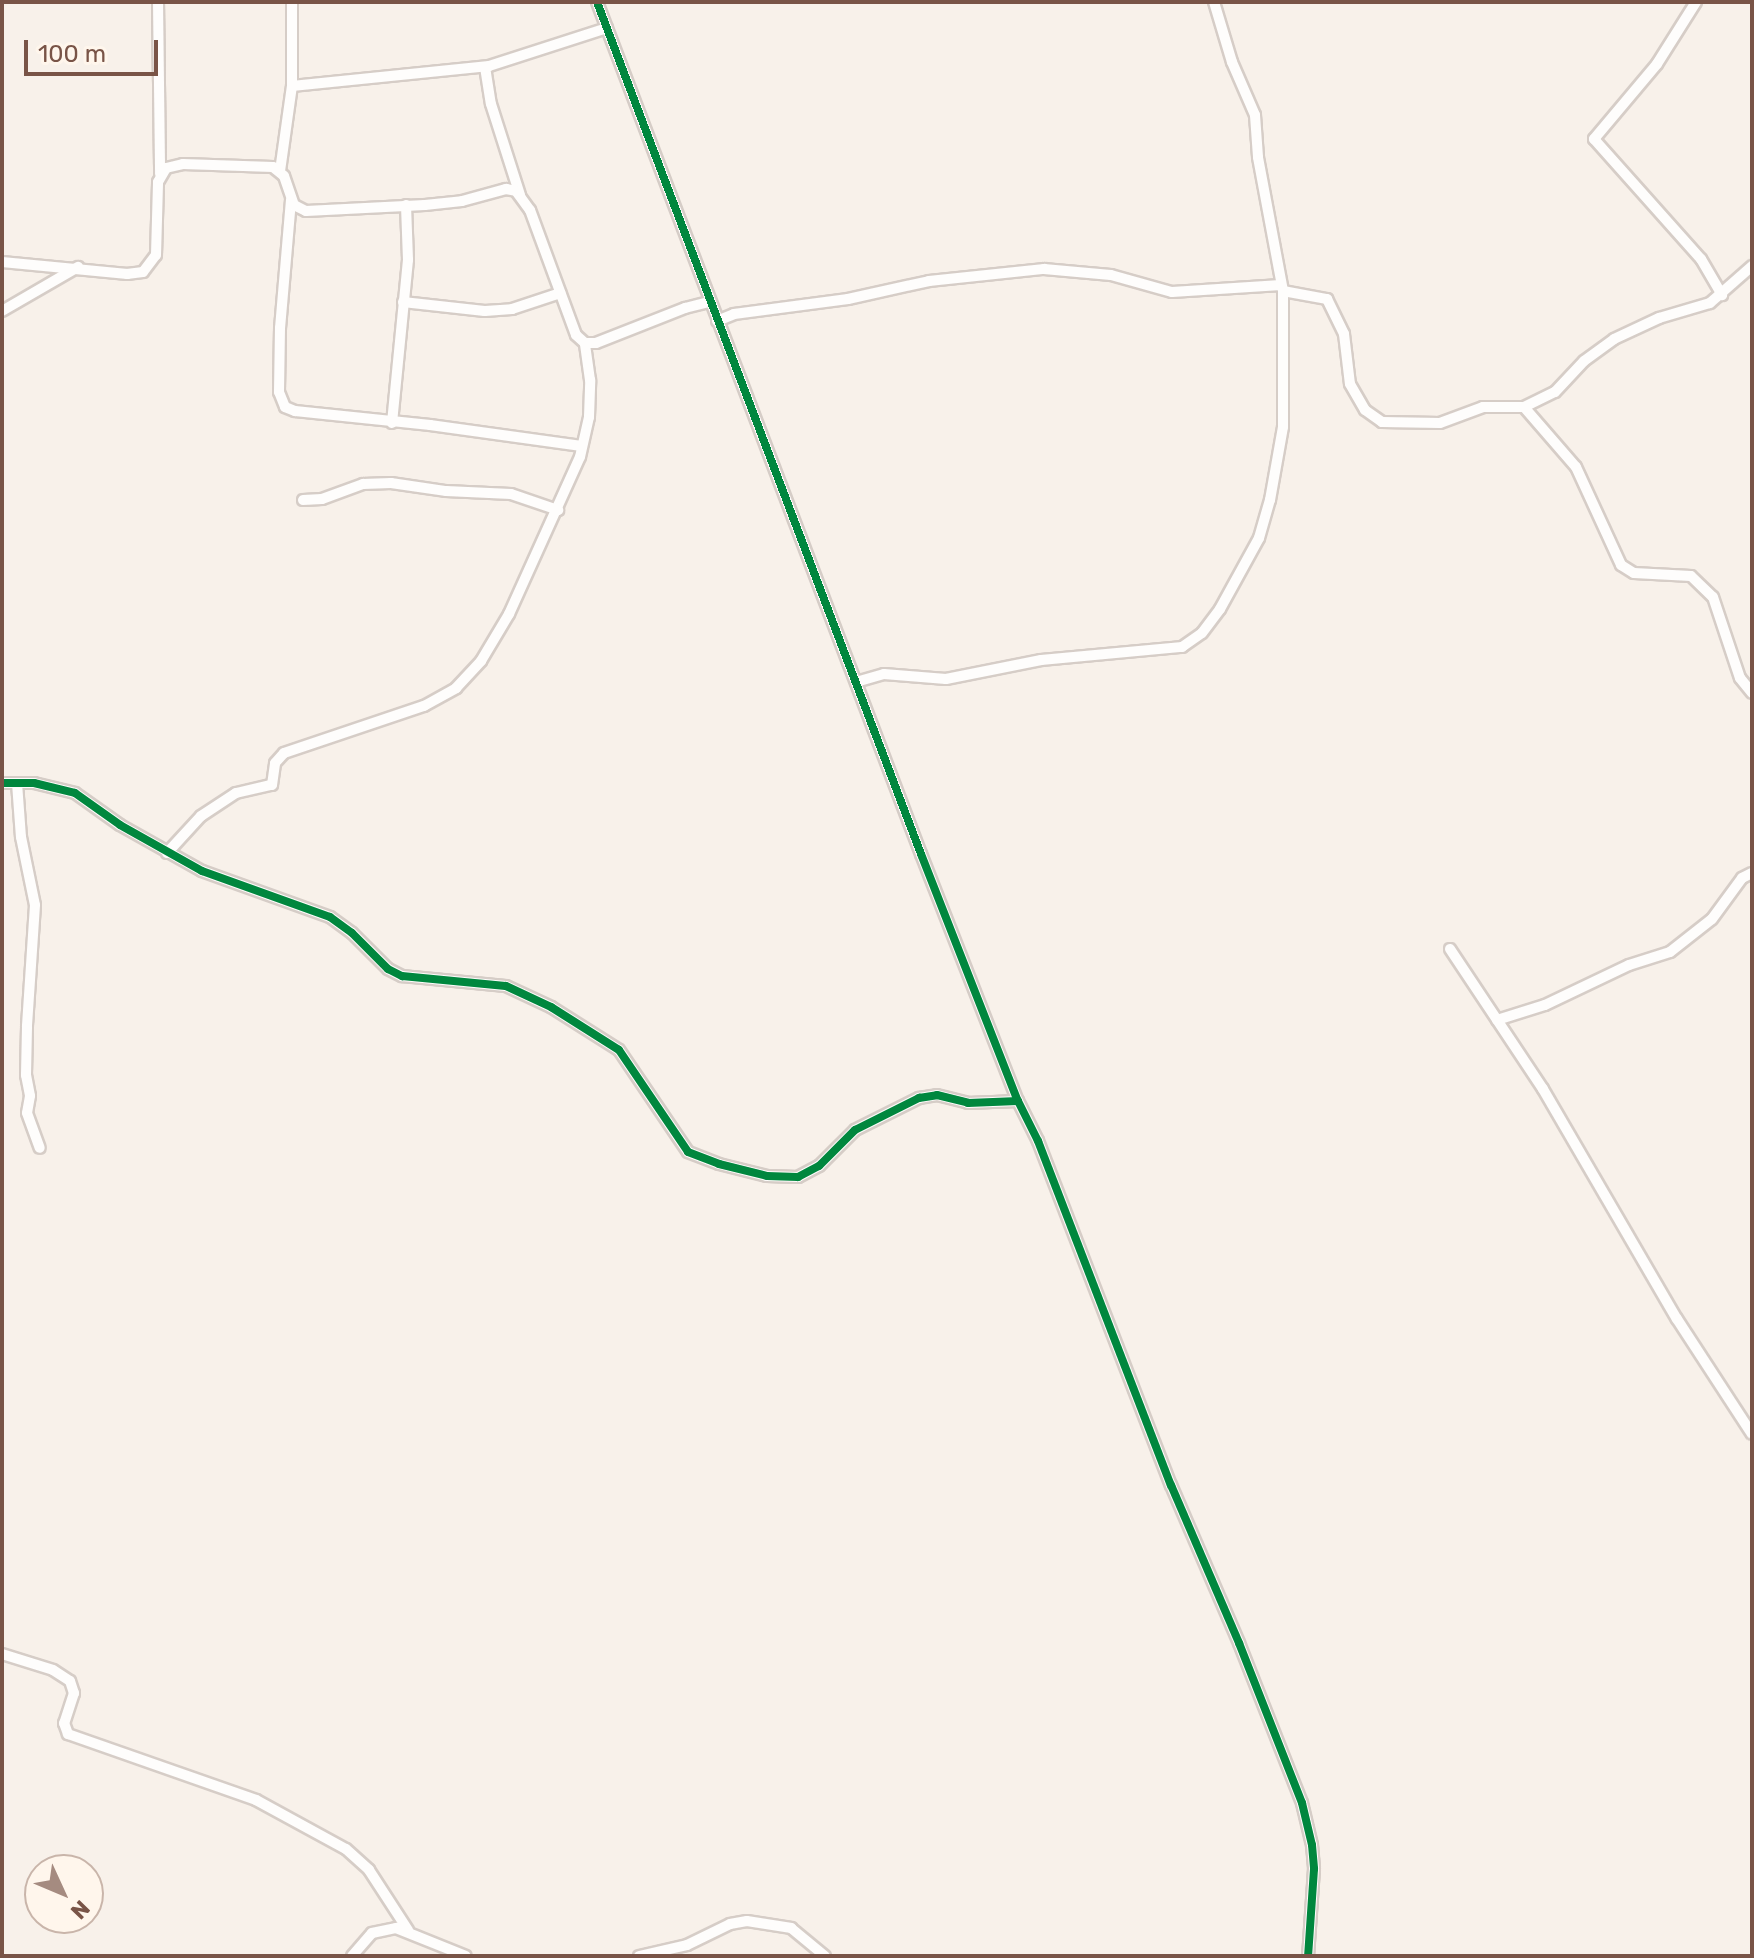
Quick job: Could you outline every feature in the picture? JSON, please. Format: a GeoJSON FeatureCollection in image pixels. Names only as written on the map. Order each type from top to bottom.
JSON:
{"type":"FeatureCollection","features":[{"type":"Feature","properties":{"kind":"street"},"geometry":{"type":"LineString","coordinates":[[2,262],[136,274],[148,269],[156,255],[160,174],[158,2]]}},
{"type":"Feature","properties":{"kind":"street"},"geometry":{"type":"LineString","coordinates":[[292,2],[292,86],[280,171],[291,200],[280,328],[281,403],[295,411],[430,425],[582,446]]}},
{"type":"Feature","properties":{"kind":"street"},"geometry":{"type":"LineString","coordinates":[[597,2],[709,302],[1018,1101],[1038,1141],[1171,1485],[1239,1643],[1302,1803],[1314,1869],[1308,1956]]}},
{"type":"Feature","properties":{"kind":"street"},"geometry":{"type":"LineString","coordinates":[[856,682],[884,674],[946,679],[1041,660],[1175,649],[1192,641],[1226,599],[1259,538],[1270,500],[1283,427],[1282,288],[1258,157],[1255,115],[1228,51],[1214,2]]}},
{"type":"Feature","properties":{"kind":"street"},"geometry":{"type":"LineString","coordinates":[[1696,2],[1657,64],[1594,139],[1701,259],[1722,295]]}},
{"type":"Feature","properties":{"kind":"street"},"geometry":{"type":"LineString","coordinates":[[292,86],[485,67],[607,28]]}},
{"type":"Feature","properties":{"kind":"street"},"geometry":{"type":"LineString","coordinates":[[485,67],[491,104],[520,195],[530,210],[576,335],[585,343],[596,343],[709,302]]}},
{"type":"Feature","properties":{"kind":"street"},"geometry":{"type":"LineString","coordinates":[[160,174],[172,165],[183,164],[273,167],[280,171]]}},
{"type":"Feature","properties":{"kind":"street"},"geometry":{"type":"LineString","coordinates":[[291,200],[306,211],[462,201],[506,189],[520,195]]}},
{"type":"Feature","properties":{"kind":"street"},"geometry":{"type":"LineString","coordinates":[[392,423],[408,260],[406,205]]}},
{"type":"Feature","properties":{"kind":"street"},"geometry":{"type":"LineString","coordinates":[[717,321],[734,314],[848,299],[929,281],[1044,269],[1111,275],[1172,292],[1282,288],[1327,299],[1344,334],[1345,356],[1355,394],[1365,410],[1382,422],[1440,423],[1483,407],[1524,407],[1555,392],[1584,361],[1614,339],[1659,318],[1699,308],[1722,295],[1752,266]]}},
{"type":"Feature","properties":{"kind":"street"},"geometry":{"type":"LineString","coordinates":[[2,311],[78,267]]}},
{"type":"Feature","properties":{"kind":"street"},"geometry":{"type":"LineString","coordinates":[[403,302],[485,311],[512,309],[560,293]]}},
{"type":"Feature","properties":{"kind":"street"},"geometry":{"type":"LineString","coordinates":[[167,853],[201,816],[221,802],[245,789],[272,785],[275,763],[284,753],[400,716],[456,688],[481,661],[500,633],[539,543],[558,510],[582,446],[589,396],[585,343]]}},
{"type":"Feature","properties":{"kind":"street"},"geometry":{"type":"LineString","coordinates":[[1524,407],[1576,467],[1621,565],[1634,573],[1691,576],[1713,597],[1740,678],[1752,693]]}},
{"type":"Feature","properties":{"kind":"street"},"geometry":{"type":"LineString","coordinates":[[303,500],[322,499],[363,484],[391,483],[428,489],[511,494],[558,510]]}},
{"type":"Feature","properties":{"kind":"street"},"geometry":{"type":"LineString","coordinates":[[2,783],[66,789],[167,853],[215,876],[330,917],[352,933],[388,969],[402,976],[506,986],[564,1014],[619,1050],[688,1152],[719,1164],[767,1176],[798,1177],[819,1166],[855,1130],[919,1098],[937,1095],[968,1103],[1018,1101]]}},
{"type":"Feature","properties":{"kind":"street"},"geometry":{"type":"LineString","coordinates":[[17,783],[21,837],[35,905],[27,1027],[26,1075],[30,1096],[27,1113],[40,1148]]}},
{"type":"Feature","properties":{"kind":"street"},"geometry":{"type":"LineString","coordinates":[[1497,1020],[1545,1005],[1629,965],[1670,952],[1712,919],[1742,878],[1752,873]]}},
{"type":"Feature","properties":{"kind":"street"},"geometry":{"type":"LineString","coordinates":[[1450,949],[1562,1120],[1677,1319],[1752,1434]]}},
{"type":"Feature","properties":{"kind":"street"},"geometry":{"type":"LineString","coordinates":[[2,1654],[53,1670],[70,1681],[74,1693],[64,1723],[68,1734],[244,1795],[346,1849],[369,1870],[408,1930]]}},
{"type":"Feature","properties":{"kind":"street"},"geometry":{"type":"LineString","coordinates":[[639,1956],[687,1945],[730,1924],[747,1921],[791,1928],[825,1956]]}},
{"type":"Feature","properties":{"kind":"street"},"geometry":{"type":"LineString","coordinates":[[352,1956],[372,1933],[396,1928],[408,1930],[466,1956]]}},
{"type":"Feature","properties":{"kind":"cycle path"},"geometry":{"type":"LineString","coordinates":[[597,2],[921,854],[1018,1101],[1038,1141],[1171,1485],[1239,1643],[1302,1803],[1314,1869],[1308,1956]]}},
{"type":"Feature","properties":{"kind":"cycle path"},"geometry":{"type":"LineString","coordinates":[[2,783],[34,783],[75,793],[120,825],[202,871],[330,917],[352,933],[388,969],[402,976],[506,986],[551,1007],[619,1050],[688,1152],[719,1164],[767,1176],[798,1177],[819,1166],[855,1130],[919,1098],[937,1095],[968,1103],[1018,1101]]}}]}
